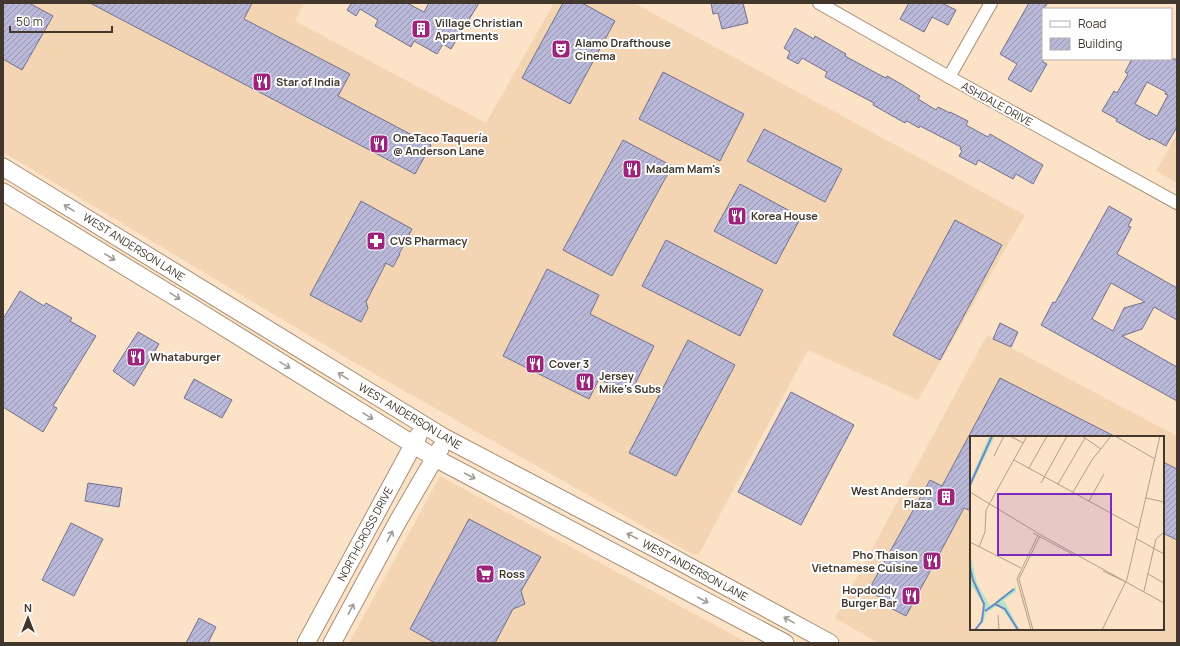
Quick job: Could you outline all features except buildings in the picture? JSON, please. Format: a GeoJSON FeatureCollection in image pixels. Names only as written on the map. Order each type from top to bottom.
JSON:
{"type":"FeatureCollection","features":[{"type":"Feature","properties":{"kind":"main road","name":"WEST ANDERSON LANE"},"geometry":{"type":"LineString","coordinates":[[3,167],[445,438],[666,554],[830,643]]}},
{"type":"Feature","properties":{"kind":"main road","name":"WEST ANDERSON LANE"},"geometry":{"type":"LineString","coordinates":[[3,192],[142,276],[435,458],[785,643]]}},
{"type":"Feature","properties":{"kind":"main road"},"geometry":{"type":"LineString","coordinates":[[142,276],[150,257]]}},
{"type":"Feature","properties":{"kind":"main road","name":"NORTHCROSS DRIVE"},"geometry":{"type":"LineString","coordinates":[[306,643],[424,425]]}},
{"type":"Feature","properties":{"kind":"main road","name":"NORTHCROSS DRIVE"},"geometry":{"type":"LineString","coordinates":[[332,643],[445,438]]}},
{"type":"Feature","properties":{"kind":"main road"},"geometry":{"type":"LineString","coordinates":[[562,525],[587,527],[648,559],[666,554]]}},
{"type":"Feature","properties":{"kind":"main road"},"geometry":{"type":"LineString","coordinates":[[736,617],[745,597]]}},
{"type":"Feature","properties":{"kind":"main road"},"geometry":{"type":"LineString","coordinates":[[320,617],[342,626]]}},
{"type":"Feature","properties":{"kind":"street","name":"ASHDALE DRIVE"},"geometry":{"type":"LineString","coordinates":[[819,3],[1177,204]]}},
{"type":"Feature","properties":{"kind":"street"},"geometry":{"type":"LineString","coordinates":[[949,77],[991,3]]}},
{"type":"Feature","properties":{"kind":"shaded area"},"geometry":{"type":"Polygon","coordinates":[[[3,3],[304,3],[295,21],[486,123],[554,3],[634,3],[1025,215],[918,400],[808,350],[699,554],[692,554],[350,360],[3,152],[3,3]]]}},
{"type":"Feature","properties":{"kind":"shaded area"},"geometry":{"type":"Polygon","coordinates":[[[1177,134],[1177,183],[1156,171],[1177,134]]]}},
{"type":"Feature","properties":{"kind":"shaded area","name":"West Anderson Plaza"},"geometry":{"type":"Polygon","coordinates":[[[987,335],[1177,436],[1177,643],[878,643],[835,618],[987,335]]]}},
{"type":"Feature","properties":{"kind":"shaded area"},"geometry":{"type":"Polygon","coordinates":[[[440,476],[748,643],[349,643],[440,476]]]}},
{"type":"Feature","properties":{"kind":"place","name":"Village Christian Apartments"},"geometry":{"type":"Point","coordinates":[421,29]}},
{"type":"Feature","properties":{"kind":"place","name":"Alamo Drafthouse Cinema"},"geometry":{"type":"Point","coordinates":[561,49]}},
{"type":"Feature","properties":{"kind":"place","name":"Star of India"},"geometry":{"type":"Point","coordinates":[262,82]}},
{"type":"Feature","properties":{"kind":"place","name":"OneTaco Taquería @ Anderson Lane"},"geometry":{"type":"Point","coordinates":[379,144]}},
{"type":"Feature","properties":{"kind":"place","name":"Madam Mam's"},"geometry":{"type":"Point","coordinates":[632,169]}},
{"type":"Feature","properties":{"kind":"place","name":"Korea House"},"geometry":{"type":"Point","coordinates":[737,216]}},
{"type":"Feature","properties":{"kind":"place","name":"CVS Pharmacy"},"geometry":{"type":"Point","coordinates":[376,241]}},
{"type":"Feature","properties":{"kind":"place","name":"Whataburger"},"geometry":{"type":"Point","coordinates":[136,357]}},
{"type":"Feature","properties":{"kind":"place","name":"Cover 3"},"geometry":{"type":"Point","coordinates":[535,364]}},
{"type":"Feature","properties":{"kind":"place","name":"Jersey Mike's Subs"},"geometry":{"type":"Point","coordinates":[585,382]}},
{"type":"Feature","properties":{"kind":"place","name":"West Anderson Plaza"},"geometry":{"type":"Point","coordinates":[946,497]}},
{"type":"Feature","properties":{"kind":"place","name":"Pho Thaison Vietnamese Cuisine"},"geometry":{"type":"Point","coordinates":[932,561]}},
{"type":"Feature","properties":{"kind":"place","name":"Ross"},"geometry":{"type":"Point","coordinates":[485,574]}},
{"type":"Feature","properties":{"kind":"place","name":"Hopdoddy Burger Bar"},"geometry":{"type":"Point","coordinates":[911,596]}}]}
